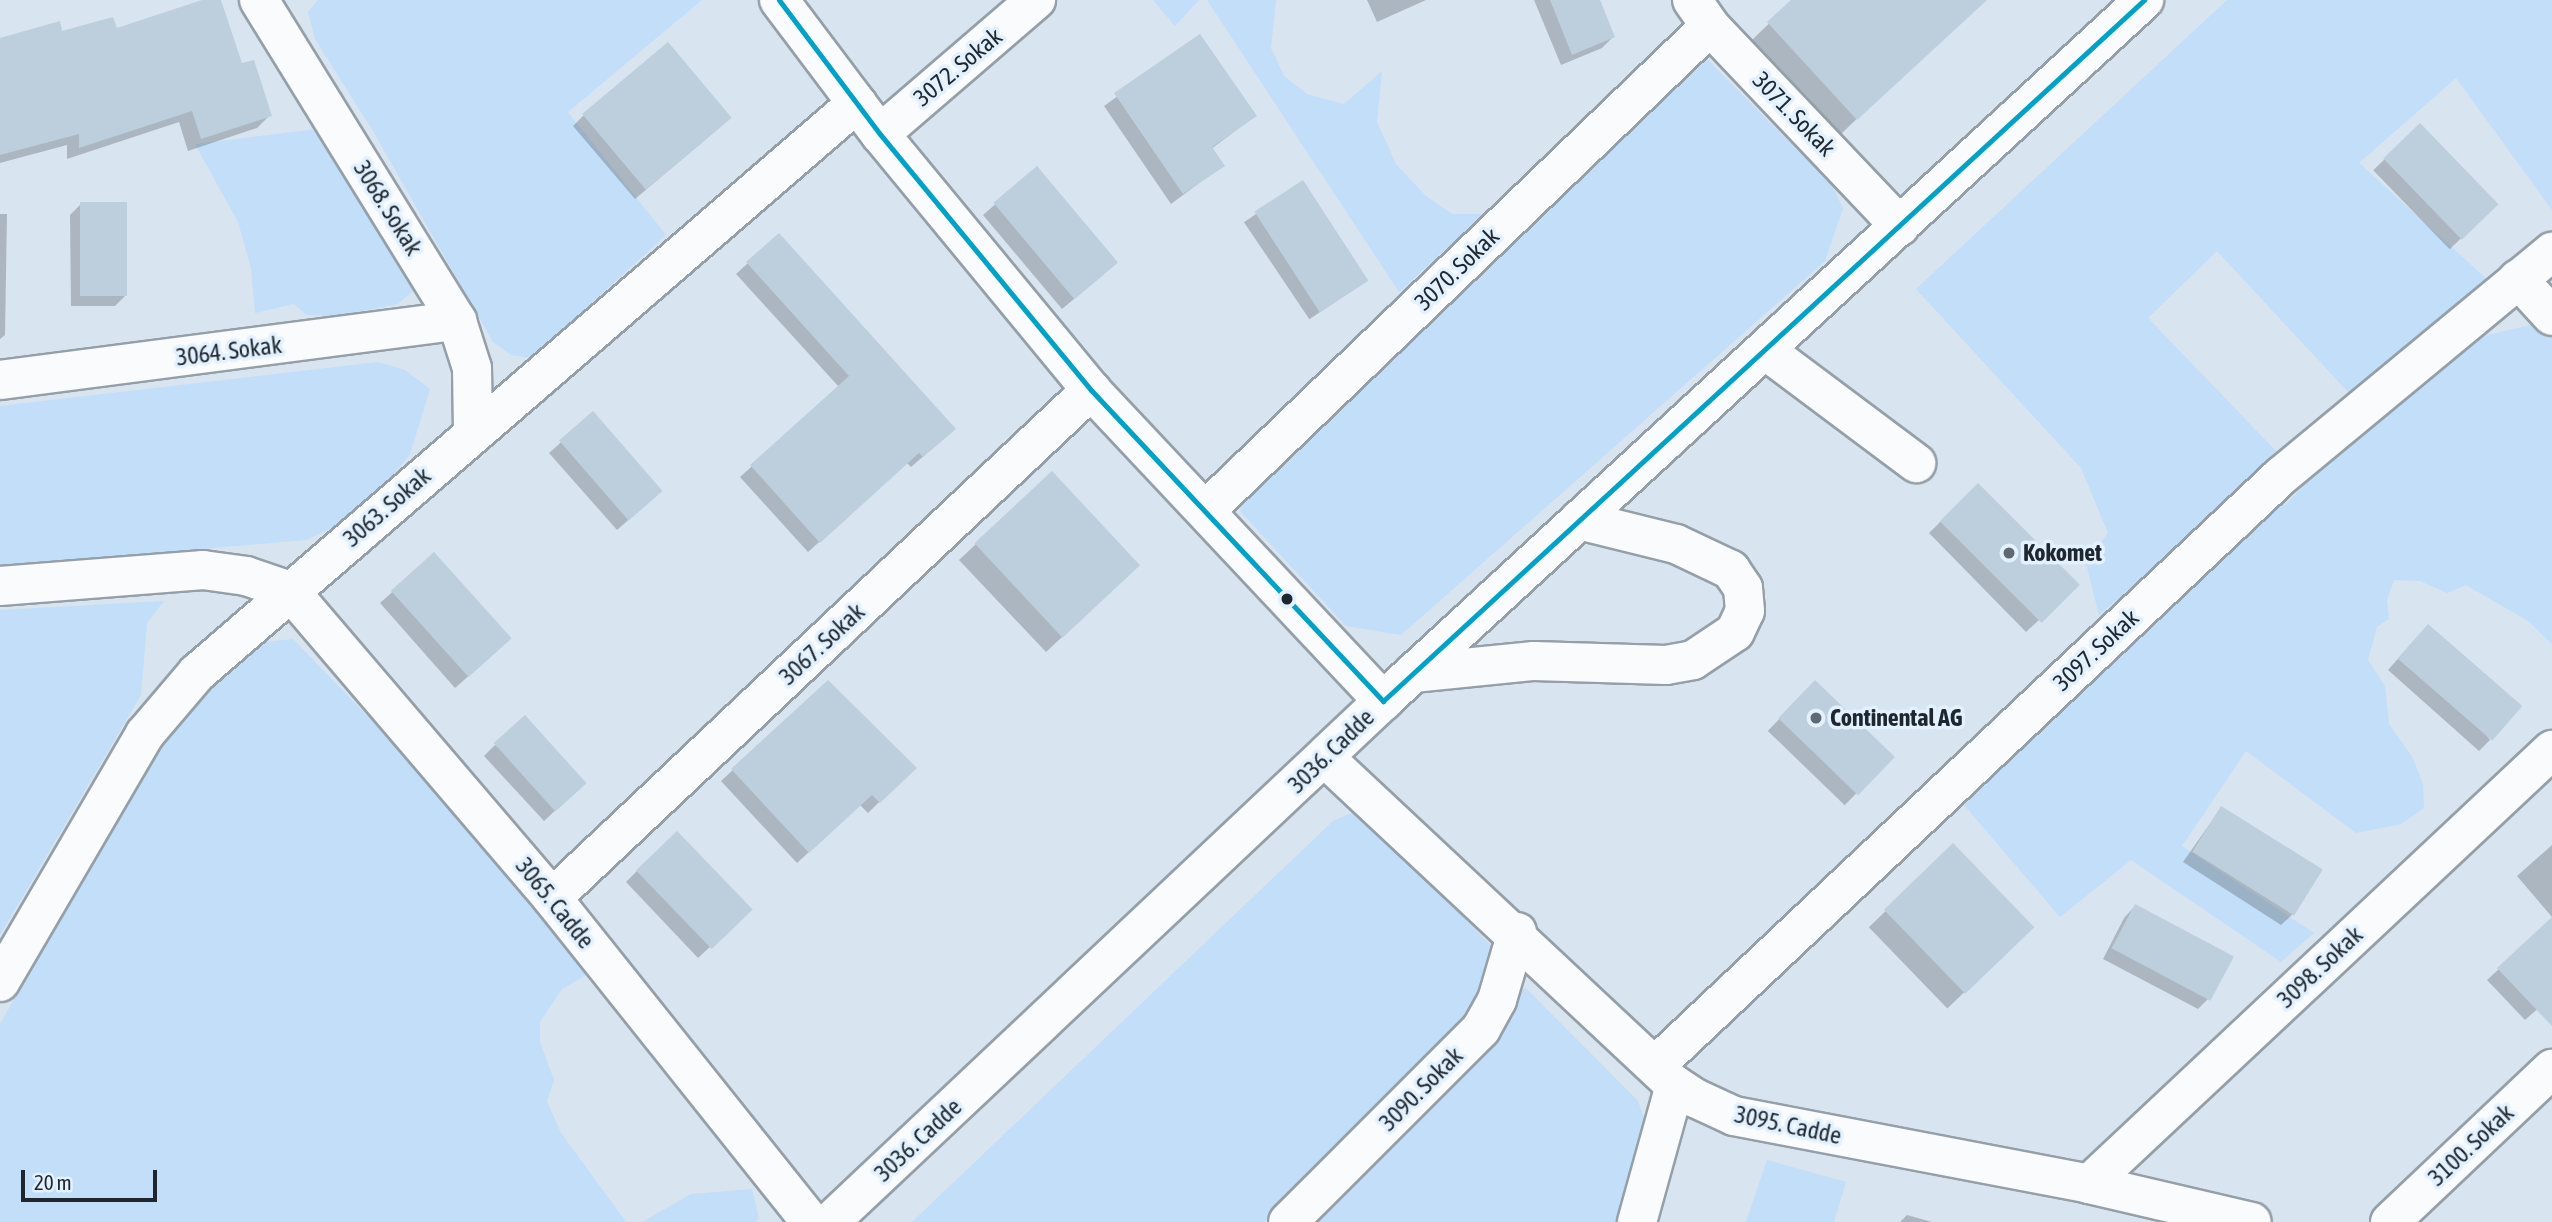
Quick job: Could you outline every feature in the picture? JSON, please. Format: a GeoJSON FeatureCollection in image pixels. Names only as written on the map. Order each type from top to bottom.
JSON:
{"type":"FeatureCollection","features":[{"type":"Feature","properties":{"kind":"street","name":"3068. Sokak"},"geometry":{"type":"LineString","coordinates":[[259,0],[457,321],[472,368],[473,431]]}},
{"type":"Feature","properties":{"kind":"street"},"geometry":{"type":"LineString","coordinates":[[779,0],[880,134],[1091,390],[1383,701]]}},
{"type":"Feature","properties":{"kind":"street","name":"3072. Sokak"},"geometry":{"type":"LineString","coordinates":[[880,134],[1036,0]]}},
{"type":"Feature","properties":{"kind":"street","name":"3036. Cadde"},"geometry":{"type":"LineString","coordinates":[[830,1222],[1413,673],[2144,0]]}},
{"type":"Feature","properties":{"kind":"street","name":"3071. Sokak"},"geometry":{"type":"LineString","coordinates":[[1701,13],[1900,226]]}},
{"type":"Feature","properties":{"kind":"street","name":"3070. Sokak"},"geometry":{"type":"LineString","coordinates":[[1205,512],[1701,13]]}},
{"type":"Feature","properties":{"kind":"street","name":"3063. Sokak"},"geometry":{"type":"LineString","coordinates":[[0,982],[161,713],[197,673],[473,431],[857,103]]}},
{"type":"Feature","properties":{"kind":"street","name":"3097. Sokak"},"geometry":{"type":"LineString","coordinates":[[1665,1075],[2281,476],[2552,252]]}},
{"type":"Feature","properties":{"kind":"street"},"geometry":{"type":"LineString","coordinates":[[2518,279],[2552,316]]}},
{"type":"Feature","properties":{"kind":"street","name":"3064. Sokak"},"geometry":{"type":"LineString","coordinates":[[0,380],[457,321]]}},
{"type":"Feature","properties":{"kind":"street"},"geometry":{"type":"LineString","coordinates":[[1765,350],[1916,463]]}},
{"type":"Feature","properties":{"kind":"street","name":"3067. Sokak"},"geometry":{"type":"LineString","coordinates":[[552,898],[1091,390]]}},
{"type":"Feature","properties":{"kind":"street"},"geometry":{"type":"LineString","coordinates":[[1413,673],[1534,661],[1666,665],[1693,660],[1735,632],[1745,611],[1743,587],[1731,570],[1676,544],[1579,520]]}},
{"type":"Feature","properties":{"kind":"street"},"geometry":{"type":"LineString","coordinates":[[0,586],[203,570],[246,576],[290,591]]}},
{"type":"Feature","properties":{"kind":"street","name":"3065. Cadde"},"geometry":{"type":"LineString","coordinates":[[290,591],[552,898],[811,1222]]}},
{"type":"Feature","properties":{"kind":"street","name":"3098. Sokak"},"geometry":{"type":"LineString","coordinates":[[2089,1184],[2552,751]]}},
{"type":"Feature","properties":{"kind":"street","name":"3095. Cadde"},"geometry":{"type":"LineString","coordinates":[[1325,758],[1517,932],[1665,1075],[1734,1116],[2089,1184],[2252,1222]]}},
{"type":"Feature","properties":{"kind":"street","name":"3090. Sokak"},"geometry":{"type":"LineString","coordinates":[[1288,1222],[1481,1029],[1497,1000],[1517,932]]}},
{"type":"Feature","properties":{"kind":"street","name":"3100. Sokak"},"geometry":{"type":"LineString","coordinates":[[2390,1222],[2552,1069]]}},
{"type":"Feature","properties":{"kind":"street"},"geometry":{"type":"LineString","coordinates":[[1637,1222],[1665,1075]]}},
{"type":"Feature","properties":{"kind":"shaded area"},"geometry":{"type":"Polygon","coordinates":[[[318,0],[702,0],[568,112],[666,235],[531,358],[511,355],[493,342],[373,131],[315,39],[308,12],[318,0]]]}},
{"type":"Feature","properties":{"kind":"shaded area"},"geometry":{"type":"Polygon","coordinates":[[[1153,0],[1199,0],[1175,26],[1153,0]]]}},
{"type":"Feature","properties":{"kind":"shaded area"},"geometry":{"type":"Polygon","coordinates":[[[1207,0],[1276,0],[1271,48],[1284,76],[1307,94],[1344,104],[1382,71],[1377,122],[1396,164],[1426,196],[1452,214],[1484,214],[1399,292],[1207,0]]]}},
{"type":"Feature","properties":{"kind":"shaded area"},"geometry":{"type":"Polygon","coordinates":[[[2227,0],[2552,0],[2552,210],[2456,78],[2359,163],[2491,283],[2349,393],[2217,251],[2148,318],[2276,451],[2203,526],[2099,615],[2086,563],[2108,533],[2081,468],[1916,289],[2227,0]]]}},
{"type":"Feature","properties":{"kind":"shaded area"},"geometry":{"type":"Polygon","coordinates":[[[1707,59],[1831,184],[1843,208],[1825,261],[1401,635],[1346,626],[1240,511],[1243,496],[1707,59]]]}},
{"type":"Feature","properties":{"kind":"shaded area"},"geometry":{"type":"Polygon","coordinates":[[[325,128],[415,289],[398,304],[335,316],[307,315],[294,304],[255,313],[251,268],[238,222],[195,144],[325,128]]]}},
{"type":"Feature","properties":{"kind":"shaded area"},"geometry":{"type":"Polygon","coordinates":[[[2539,323],[2552,336],[2552,644],[2528,621],[2466,585],[2447,593],[2420,581],[2394,580],[2387,600],[2389,619],[2377,627],[2368,660],[2385,686],[2389,724],[2413,758],[2423,784],[2424,808],[2401,824],[2356,833],[2246,751],[2182,846],[2314,933],[2281,962],[2131,860],[2060,917],[1964,805],[2278,502],[2285,505],[2330,458],[2471,339],[2539,323]]]}},
{"type":"Feature","properties":{"kind":"shaded area"},"geometry":{"type":"Polygon","coordinates":[[[378,362],[405,370],[430,389],[410,454],[375,497],[344,522],[306,540],[0,566],[0,406],[378,362]]]}},
{"type":"Feature","properties":{"kind":"shaded area"},"geometry":{"type":"Polygon","coordinates":[[[164,601],[147,623],[141,695],[0,935],[0,610],[164,601]]]}},
{"type":"Feature","properties":{"kind":"shaded area"},"geometry":{"type":"Polygon","coordinates":[[[293,639],[464,816],[531,907],[593,971],[562,989],[540,1022],[540,1042],[554,1080],[547,1101],[561,1133],[626,1222],[0,1222],[0,1024],[173,721],[265,642],[293,639]]]}},
{"type":"Feature","properties":{"kind":"shaded area"},"geometry":{"type":"Polygon","coordinates":[[[1351,813],[1371,822],[1497,952],[1487,980],[1464,1017],[1265,1222],[912,1222],[1333,821],[1351,813]]]}},
{"type":"Feature","properties":{"kind":"shaded area"},"geometry":{"type":"Polygon","coordinates":[[[1526,988],[1638,1101],[1649,1132],[1623,1222],[1309,1222],[1499,1039],[1518,992],[1526,988]]]}},
{"type":"Feature","properties":{"kind":"shaded area"},"geometry":{"type":"Polygon","coordinates":[[[1767,1160],[1846,1182],[1834,1222],[1746,1222],[1767,1160]]]}},
{"type":"Feature","properties":{"kind":"shaded area"},"geometry":{"type":"Polygon","coordinates":[[[752,1189],[759,1218],[756,1222],[642,1222],[691,1194],[752,1189]]]}},
{"type":"Feature","properties":{"kind":"building"},"geometry":{"type":"Polygon","coordinates":[[[202,0],[221,0],[242,63],[254,60],[272,116],[201,139],[192,111],[79,148],[79,134],[0,155],[0,38],[60,21],[62,31],[113,17],[117,28],[202,0]]]}},
{"type":"Feature","properties":{"kind":"building"},"geometry":{"type":"Polygon","coordinates":[[[1550,0],[1600,0],[1615,37],[1572,55],[1550,0]]]}},
{"type":"Feature","properties":{"kind":"building"},"geometry":{"type":"Polygon","coordinates":[[[1791,0],[1987,0],[1857,120],[1767,22],[1791,0]]]}},
{"type":"Feature","properties":{"kind":"building"},"geometry":{"type":"Polygon","coordinates":[[[1200,34],[1257,116],[1212,147],[1225,166],[1183,194],[1114,93],[1200,34]]]}},
{"type":"Feature","properties":{"kind":"building"},"geometry":{"type":"Polygon","coordinates":[[[668,42],[732,118],[646,190],[582,114],[668,42]]]}},
{"type":"Feature","properties":{"kind":"building"},"geometry":{"type":"Polygon","coordinates":[[[2420,123],[2498,204],[2462,240],[2383,158],[2420,123]]]}},
{"type":"Feature","properties":{"kind":"building"},"geometry":{"type":"Polygon","coordinates":[[[1037,166],[1118,263],[1074,299],[993,203],[1037,166]]]}},
{"type":"Feature","properties":{"kind":"building"},"geometry":{"type":"Polygon","coordinates":[[[1303,180],[1368,281],[1320,312],[1254,212],[1303,180]]]}},
{"type":"Feature","properties":{"kind":"building"},"geometry":{"type":"Polygon","coordinates":[[[80,202],[127,202],[127,296],[80,296],[80,202]]]}},
{"type":"Feature","properties":{"kind":"building"},"geometry":{"type":"Polygon","coordinates":[[[779,233],[956,429],[923,457],[919,453],[820,543],[750,465],[849,376],[746,262],[779,233]]]}},
{"type":"Feature","properties":{"kind":"building"},"geometry":{"type":"Polygon","coordinates":[[[593,411],[663,491],[629,521],[559,441],[593,411]]]}},
{"type":"Feature","properties":{"kind":"building"},"geometry":{"type":"Polygon","coordinates":[[[1052,471],[1140,565],[1062,638],[974,543],[1052,471]]]}},
{"type":"Feature","properties":{"kind":"building"},"geometry":{"type":"Polygon","coordinates":[[[1978,483],[2080,585],[2042,623],[1940,521],[1978,483]]]}},
{"type":"Feature","properties":{"kind":"building"},"geometry":{"type":"Polygon","coordinates":[[[434,552],[512,638],[469,677],[391,591],[434,552]]]}},
{"type":"Feature","properties":{"kind":"building"},"geometry":{"type":"Polygon","coordinates":[[[2428,624],[2522,706],[2492,741],[2398,659],[2428,624]]]}},
{"type":"Feature","properties":{"kind":"building"},"geometry":{"type":"Polygon","coordinates":[[[828,680],[917,768],[880,803],[872,795],[809,853],[731,769],[828,680]]]}},
{"type":"Feature","properties":{"kind":"building"},"geometry":{"type":"Polygon","coordinates":[[[1815,680],[1895,757],[1858,795],[1778,718],[1815,680]]]}},
{"type":"Feature","properties":{"kind":"building"},"geometry":{"type":"Polygon","coordinates":[[[525,715],[587,783],[555,811],[494,743],[525,715]]]}},
{"type":"Feature","properties":{"kind":"building"},"geometry":{"type":"Polygon","coordinates":[[[2221,806],[2323,870],[2294,915],[2192,852],[2221,806]]]}},
{"type":"Feature","properties":{"kind":"building"},"geometry":{"type":"Polygon","coordinates":[[[677,831],[753,909],[712,949],[636,871],[677,831]]]}},
{"type":"Feature","properties":{"kind":"building"},"geometry":{"type":"Polygon","coordinates":[[[1953,843],[2034,927],[1965,994],[1884,910],[1953,843]]]}},
{"type":"Feature","properties":{"kind":"building"},"geometry":{"type":"Polygon","coordinates":[[[2135,904],[2234,957],[2210,1001],[2112,948],[2135,904]]]}},
{"type":"Feature","properties":{"kind":"building"},"geometry":{"type":"Polygon","coordinates":[[[2552,917],[2552,1026],[2497,968],[2552,917]]]}},
{"type":"Feature","properties":{"kind":"transit line"},"geometry":{"type":"LineString","coordinates":[[779,0],[880,134],[1091,390],[1383,701],[2144,0]]}},
{"type":"Feature","properties":{"kind":"place","name":"Kokomet"},"geometry":{"type":"Point","coordinates":[2009,553]}},
{"type":"Feature","properties":{"kind":"place","name":"Continental AG"},"geometry":{"type":"Point","coordinates":[1816,718]}}]}
